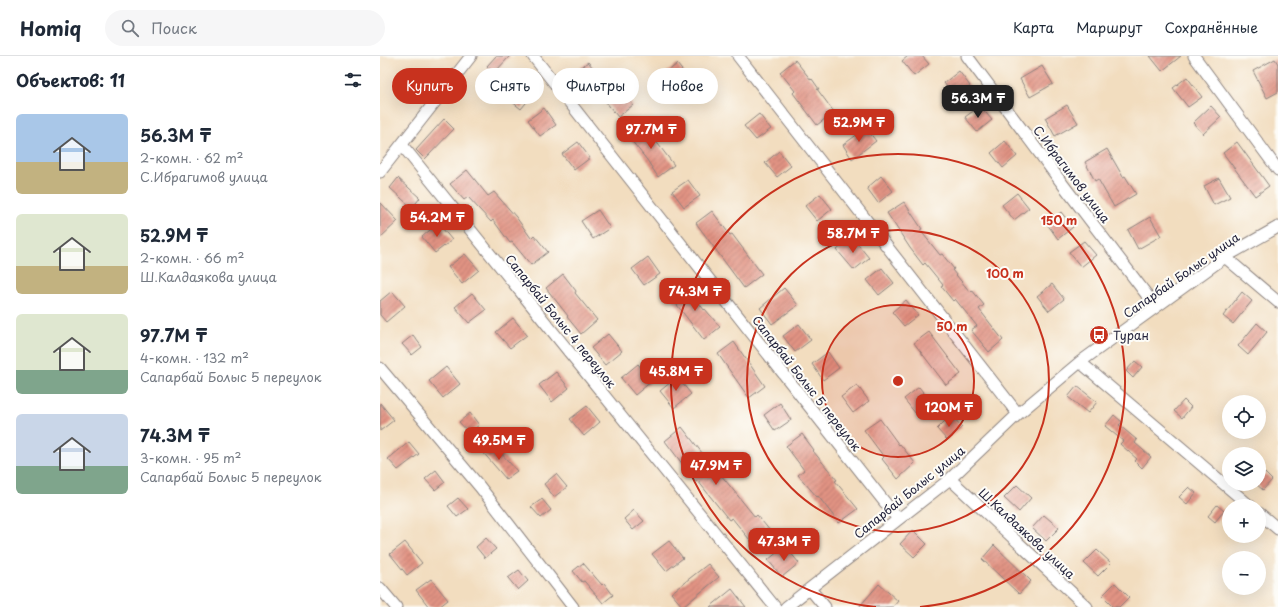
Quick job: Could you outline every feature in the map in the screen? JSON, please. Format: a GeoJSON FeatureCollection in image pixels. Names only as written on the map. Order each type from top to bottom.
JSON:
{"type":"FeatureCollection","features":[{"type":"Feature","properties":{"kind":"street"},"geometry":{"type":"LineString","coordinates":[[380,172],[470,56]]}},
{"type":"Feature","properties":{"kind":"street","name":"Сапарбай Болыс 5 переулок"},"geometry":{"type":"LineString","coordinates":[[533,56],[898,519]]}},
{"type":"Feature","properties":{"kind":"street"},"geometry":{"type":"LineString","coordinates":[[738,56],[1018,414]]}},
{"type":"Feature","properties":{"kind":"street","name":"С.Ибрагимов улица"},"geometry":{"type":"LineString","coordinates":[[967,56],[1156,308]]}},
{"type":"Feature","properties":{"kind":"street"},"geometry":{"type":"LineString","coordinates":[[1194,56],[1278,170]]}},
{"type":"Feature","properties":{"kind":"street","name":"Сапарбай Болыс 4 переулок"},"geometry":{"type":"LineString","coordinates":[[402,145],[775,607]]}},
{"type":"Feature","properties":{"kind":"street","name":"Сапарбай Болыс улица"},"geometry":{"type":"LineString","coordinates":[[786,607],[950,478],[1018,414],[1080,362],[1225,257],[1278,227]]}},
{"type":"Feature","properties":{"kind":"street"},"geometry":{"type":"LineString","coordinates":[[1225,257],[1278,302]]}},
{"type":"Feature","properties":{"kind":"street"},"geometry":{"type":"LineString","coordinates":[[1080,362],[1242,499]]}},
{"type":"Feature","properties":{"kind":"street"},"geometry":{"type":"LineString","coordinates":[[380,368],[480,487],[573,607]]}},
{"type":"Feature","properties":{"kind":"street","name":"Ш.Калдаякова улица"},"geometry":{"type":"LineString","coordinates":[[950,478],[1087,607]]}},
{"type":"Feature","properties":{"kind":"street"},"geometry":{"type":"LineString","coordinates":[[1266,519],[1278,529]]}},
{"type":"Feature","properties":{"kind":"street"},"geometry":{"type":"LineString","coordinates":[[380,588],[396,607]]}},
{"type":"Feature","properties":{"kind":"street"},"geometry":{"type":"LineString","coordinates":[[810,589],[825,607]]}},
{"type":"Feature","properties":{"kind":"building"},"geometry":{"type":"Polygon","coordinates":[[[496,56],[510,56],[499,68],[489,68],[487,66],[496,56]]]}},
{"type":"Feature","properties":{"kind":"building"},"geometry":{"type":"Polygon","coordinates":[[[908,56],[922,56],[929,64],[914,76],[902,61],[908,56]]]}},
{"type":"Feature","properties":{"kind":"building"},"geometry":{"type":"Polygon","coordinates":[[[1150,56],[1181,56],[1162,71],[1150,56]]]}},
{"type":"Feature","properties":{"kind":"building"},"geometry":{"type":"Polygon","coordinates":[[[1275,59],[1278,64],[1278,92],[1267,98],[1253,71],[1275,59]]]}},
{"type":"Feature","properties":{"kind":"building"},"geometry":{"type":"Polygon","coordinates":[[[795,60],[811,80],[812,79],[819,89],[817,89],[834,112],[817,125],[793,93],[795,91],[780,72],[795,60]]]}},
{"type":"Feature","properties":{"kind":"building"},"geometry":{"type":"Polygon","coordinates":[[[588,62],[593,68],[580,68],[588,62]]]}},
{"type":"Feature","properties":{"kind":"building"},"geometry":{"type":"Polygon","coordinates":[[[677,64],[680,68],[672,68],[677,64]]]}},
{"type":"Feature","properties":{"kind":"building"},"geometry":{"type":"Polygon","coordinates":[[[1042,66],[1053,84],[1030,97],[1020,79],[1042,66]]]}},
{"type":"Feature","properties":{"kind":"building"},"geometry":{"type":"Polygon","coordinates":[[[959,71],[970,86],[956,98],[944,83],[959,71]]]}},
{"type":"Feature","properties":{"kind":"building"},"geometry":{"type":"Polygon","coordinates":[[[1187,77],[1202,97],[1188,107],[1173,88],[1187,77]]]}},
{"type":"Feature","properties":{"kind":"building"},"geometry":{"type":"Polygon","coordinates":[[[515,104],[525,104],[521,109],[515,104]]]}},
{"type":"Feature","properties":{"kind":"building"},"geometry":{"type":"Polygon","coordinates":[[[608,104],[632,104],[633,105],[618,117],[608,104]]]}},
{"type":"Feature","properties":{"kind":"building"},"geometry":{"type":"Polygon","coordinates":[[[1067,105],[1078,123],[1055,136],[1045,118],[1067,105]]]}},
{"type":"Feature","properties":{"kind":"building"},"geometry":{"type":"Polygon","coordinates":[[[980,106],[992,120],[977,132],[965,117],[980,106]]]}},
{"type":"Feature","properties":{"kind":"building"},"geometry":{"type":"Polygon","coordinates":[[[1211,106],[1221,117],[1203,134],[1193,123],[1211,106]]]}},
{"type":"Feature","properties":{"kind":"building"},"geometry":{"type":"Polygon","coordinates":[[[544,108],[556,125],[540,136],[528,120],[544,108]]]}},
{"type":"Feature","properties":{"kind":"building"},"geometry":{"type":"Polygon","coordinates":[[[759,114],[771,129],[756,140],[744,126],[759,114]]]}},
{"type":"Feature","properties":{"kind":"building"},"geometry":{"type":"Polygon","coordinates":[[[444,119],[454,129],[425,159],[416,150],[444,119]]]}},
{"type":"Feature","properties":{"kind":"building"},"geometry":{"type":"Polygon","coordinates":[[[642,123],[674,165],[658,177],[647,160],[627,135],[642,123]]]}},
{"type":"Feature","properties":{"kind":"building"},"geometry":{"type":"Polygon","coordinates":[[[866,128],[876,141],[852,159],[843,145],[866,128]]]}},
{"type":"Feature","properties":{"kind":"building"},"geometry":{"type":"Polygon","coordinates":[[[1005,141],[1017,156],[1003,168],[991,153],[1005,141]]]}},
{"type":"Feature","properties":{"kind":"building"},"geometry":{"type":"Polygon","coordinates":[[[578,142],[590,158],[574,170],[562,154],[578,142]]]}},
{"type":"Feature","properties":{"kind":"building"},"geometry":{"type":"Polygon","coordinates":[[[1237,142],[1269,186],[1255,196],[1223,153],[1237,142]]]}},
{"type":"Feature","properties":{"kind":"building"},"geometry":{"type":"Polygon","coordinates":[[[1107,149],[1123,177],[1125,176],[1136,194],[1114,207],[1098,179],[1095,181],[1085,162],[1107,149]]]}},
{"type":"Feature","properties":{"kind":"building"},"geometry":{"type":"Polygon","coordinates":[[[779,151],[791,166],[777,177],[765,163],[779,151]]]}},
{"type":"Feature","properties":{"kind":"building"},"geometry":{"type":"Polygon","coordinates":[[[467,170],[488,196],[494,192],[516,217],[531,238],[534,235],[548,252],[531,265],[512,242],[510,243],[493,220],[491,222],[468,197],[464,200],[450,184],[467,170]]]}},
{"type":"Feature","properties":{"kind":"building"},"geometry":{"type":"Polygon","coordinates":[[[881,176],[893,191],[878,203],[867,188],[881,176]]]}},
{"type":"Feature","properties":{"kind":"building"},"geometry":{"type":"Polygon","coordinates":[[[398,178],[420,198],[412,208],[390,188],[398,178]]]}},
{"type":"Feature","properties":{"kind":"building"},"geometry":{"type":"Polygon","coordinates":[[[1219,178],[1230,197],[1214,205],[1204,186],[1219,178]]]}},
{"type":"Feature","properties":{"kind":"building"},"geometry":{"type":"Polygon","coordinates":[[[688,180],[700,196],[684,207],[672,191],[688,180]]]}},
{"type":"Feature","properties":{"kind":"building"},"geometry":{"type":"Polygon","coordinates":[[[1017,193],[1029,208],[1014,220],[1002,205],[1017,193]]]}},
{"type":"Feature","properties":{"kind":"building"},"geometry":{"type":"Polygon","coordinates":[[[820,194],[832,209],[817,221],[805,206],[820,194]]]}},
{"type":"Feature","properties":{"kind":"building"},"geometry":{"type":"Polygon","coordinates":[[[380,202],[398,221],[380,238],[380,202]]]}},
{"type":"Feature","properties":{"kind":"building"},"geometry":{"type":"Polygon","coordinates":[[[904,202],[922,229],[920,230],[940,255],[942,254],[954,269],[952,270],[970,292],[972,290],[984,305],[979,309],[1003,340],[989,352],[971,330],[977,326],[955,299],[953,301],[941,286],[943,285],[925,263],[923,265],[887,213],[904,202]]]}},
{"type":"Feature","properties":{"kind":"building"},"geometry":{"type":"Polygon","coordinates":[[[598,210],[610,228],[593,239],[581,221],[598,210]]]}},
{"type":"Feature","properties":{"kind":"building"},"geometry":{"type":"Polygon","coordinates":[[[712,211],[730,235],[732,234],[762,274],[744,288],[696,223],[712,211]]]}},
{"type":"Feature","properties":{"kind":"building"},"geometry":{"type":"Polygon","coordinates":[[[1061,212],[1073,227],[1058,239],[1047,224],[1061,212]]]}},
{"type":"Feature","properties":{"kind":"building"},"geometry":{"type":"Polygon","coordinates":[[[1150,217],[1161,236],[1138,249],[1128,230],[1150,217]]]}},
{"type":"Feature","properties":{"kind":"building"},"geometry":{"type":"Polygon","coordinates":[[[438,223],[452,240],[435,253],[422,237],[438,223]]]}},
{"type":"Feature","properties":{"kind":"building"},"geometry":{"type":"Polygon","coordinates":[[[852,237],[869,258],[854,270],[837,250],[852,237]]]}},
{"type":"Feature","properties":{"kind":"building"},"geometry":{"type":"Polygon","coordinates":[[[1084,241],[1096,255],[1081,267],[1069,252],[1084,241]]]}},
{"type":"Feature","properties":{"kind":"building"},"geometry":{"type":"Polygon","coordinates":[[[465,254],[479,270],[462,284],[448,267],[465,254]]]}},
{"type":"Feature","properties":{"kind":"building"},"geometry":{"type":"Polygon","coordinates":[[[648,257],[660,274],[644,285],[632,269],[648,257]]]}},
{"type":"Feature","properties":{"kind":"building"},"geometry":{"type":"Polygon","coordinates":[[[882,268],[894,283],[879,295],[867,280],[882,268]]]}},
{"type":"Feature","properties":{"kind":"building"},"geometry":{"type":"Polygon","coordinates":[[[563,274],[576,291],[575,293],[597,320],[581,334],[546,288],[563,274]]]}},
{"type":"Feature","properties":{"kind":"building"},"geometry":{"type":"Polygon","coordinates":[[[686,284],[704,310],[705,309],[720,327],[704,340],[670,296],[686,284]]]}},
{"type":"Feature","properties":{"kind":"building"},"geometry":{"type":"Polygon","coordinates":[[[1052,284],[1064,299],[1049,311],[1037,296],[1052,284]]]}},
{"type":"Feature","properties":{"kind":"building"},"geometry":{"type":"Polygon","coordinates":[[[784,288],[798,305],[772,324],[760,308],[784,288]]]}},
{"type":"Feature","properties":{"kind":"building"},"geometry":{"type":"Polygon","coordinates":[[[392,291],[405,306],[386,322],[380,315],[380,301],[392,291]]]}},
{"type":"Feature","properties":{"kind":"building"},"geometry":{"type":"Polygon","coordinates":[[[1242,292],[1252,301],[1233,324],[1223,316],[1242,292]]]}},
{"type":"Feature","properties":{"kind":"building"},"geometry":{"type":"Polygon","coordinates":[[[472,293],[486,310],[469,323],[455,307],[472,293]]]}},
{"type":"Feature","properties":{"kind":"building"},"geometry":{"type":"Polygon","coordinates":[[[906,300],[918,315],[904,326],[892,312],[906,300]]]}},
{"type":"Feature","properties":{"kind":"building"},"geometry":{"type":"Polygon","coordinates":[[[513,318],[527,335],[510,348],[496,332],[513,318]]]}},
{"type":"Feature","properties":{"kind":"building"},"geometry":{"type":"Polygon","coordinates":[[[1257,323],[1267,332],[1248,355],[1238,346],[1257,323]]]}},
{"type":"Feature","properties":{"kind":"building"},"geometry":{"type":"Polygon","coordinates":[[[799,324],[811,340],[795,352],[783,336],[799,324]]]}},
{"type":"Feature","properties":{"kind":"building"},"geometry":{"type":"Polygon","coordinates":[[[929,332],[961,374],[946,385],[914,343],[929,332]]]}},
{"type":"Feature","properties":{"kind":"building"},"geometry":{"type":"Polygon","coordinates":[[[608,334],[622,351],[605,365],[591,348],[608,334]]]}},
{"type":"Feature","properties":{"kind":"building"},"geometry":{"type":"Polygon","coordinates":[[[413,335],[422,347],[412,355],[402,344],[413,335]]]}},
{"type":"Feature","properties":{"kind":"building"},"geometry":{"type":"Polygon","coordinates":[[[734,342],[765,386],[749,398],[718,354],[734,342]]]}},
{"type":"Feature","properties":{"kind":"building"},"geometry":{"type":"Polygon","coordinates":[[[828,352],[839,368],[823,380],[812,364],[828,352]]]}},
{"type":"Feature","properties":{"kind":"building"},"geometry":{"type":"Polygon","coordinates":[[[1135,361],[1142,367],[1133,378],[1126,371],[1135,361]]]}},
{"type":"Feature","properties":{"kind":"building"},"geometry":{"type":"Polygon","coordinates":[[[638,364],[652,381],[635,395],[621,378],[638,364]]]}},
{"type":"Feature","properties":{"kind":"building"},"geometry":{"type":"Polygon","coordinates":[[[446,367],[460,384],[443,398],[429,381],[446,367]]]}},
{"type":"Feature","properties":{"kind":"building"},"geometry":{"type":"Polygon","coordinates":[[[556,372],[569,388],[552,402],[539,385],[556,372]]]}},
{"type":"Feature","properties":{"kind":"building"},"geometry":{"type":"Polygon","coordinates":[[[677,377],[691,394],[674,408],[660,391],[677,377]]]}},
{"type":"Feature","properties":{"kind":"building"},"geometry":{"type":"Polygon","coordinates":[[[857,385],[869,401],[853,413],[841,397],[857,385]]]}},
{"type":"Feature","properties":{"kind":"building"},"geometry":{"type":"Polygon","coordinates":[[[1077,386],[1097,402],[1088,413],[1068,397],[1077,386]]]}},
{"type":"Feature","properties":{"kind":"building"},"geometry":{"type":"Polygon","coordinates":[[[919,387],[931,402],[916,414],[904,399],[919,387]]]}},
{"type":"Feature","properties":{"kind":"building"},"geometry":{"type":"Polygon","coordinates":[[[1184,400],[1191,407],[1182,418],[1174,411],[1184,400]]]}},
{"type":"Feature","properties":{"kind":"building"},"geometry":{"type":"Polygon","coordinates":[[[380,403],[394,420],[380,431],[380,403]]]}},
{"type":"Feature","properties":{"kind":"building"},"geometry":{"type":"Polygon","coordinates":[[[780,403],[791,420],[775,431],[764,415],[780,403]]]}},
{"type":"Feature","properties":{"kind":"building"},"geometry":{"type":"Polygon","coordinates":[[[587,406],[600,422],[584,436],[570,419],[587,406]]]}},
{"type":"Feature","properties":{"kind":"building"},"geometry":{"type":"Polygon","coordinates":[[[470,413],[479,425],[469,433],[459,422],[470,413]]]}},
{"type":"Feature","properties":{"kind":"building"},"geometry":{"type":"Polygon","coordinates":[[[951,415],[962,427],[947,440],[937,429],[951,415]]]}},
{"type":"Feature","properties":{"kind":"building"},"geometry":{"type":"Polygon","coordinates":[[[1114,415],[1122,422],[1119,425],[1137,440],[1135,443],[1151,457],[1142,468],[1135,461],[1137,459],[1120,444],[1123,441],[1105,426],[1114,415]]]}},
{"type":"Feature","properties":{"kind":"building"},"geometry":{"type":"Polygon","coordinates":[[[880,419],[899,445],[900,444],[915,463],[898,479],[882,459],[884,457],[864,430],[880,419]]]}},
{"type":"Feature","properties":{"kind":"building"},"geometry":{"type":"Polygon","coordinates":[[[682,427],[716,471],[717,470],[755,517],[757,515],[771,532],[754,545],[732,518],[729,520],[698,481],[696,482],[665,441],[682,427]]]}},
{"type":"Feature","properties":{"kind":"building"},"geometry":{"type":"Polygon","coordinates":[[[802,434],[814,450],[813,451],[837,480],[835,481],[858,509],[839,523],[818,496],[817,497],[798,475],[804,470],[786,446],[802,434]]]}},
{"type":"Feature","properties":{"kind":"building"},"geometry":{"type":"Polygon","coordinates":[[[409,442],[419,454],[398,470],[388,459],[409,442]]]}},
{"type":"Feature","properties":{"kind":"building"},"geometry":{"type":"Polygon","coordinates":[[[491,442],[517,471],[506,479],[481,450],[491,442]]]}},
{"type":"Feature","properties":{"kind":"building"},"geometry":{"type":"Polygon","coordinates":[[[436,470],[445,482],[435,490],[425,479],[436,470]]]}},
{"type":"Feature","properties":{"kind":"building"},"geometry":{"type":"Polygon","coordinates":[[[556,474],[567,487],[554,497],[544,484],[556,474]]]}},
{"type":"Feature","properties":{"kind":"building"},"geometry":{"type":"Polygon","coordinates":[[[1266,474],[1272,480],[1266,487],[1266,474]]]}},
{"type":"Feature","properties":{"kind":"building"},"geometry":{"type":"Polygon","coordinates":[[[1017,485],[1031,498],[1019,512],[1004,498],[1017,485]]]}},
{"type":"Feature","properties":{"kind":"building"},"geometry":{"type":"Polygon","coordinates":[[[1189,487],[1196,493],[1187,504],[1179,497],[1189,487]]]}},
{"type":"Feature","properties":{"kind":"building"},"geometry":{"type":"Polygon","coordinates":[[[458,498],[468,509],[457,517],[448,506],[458,498]]]}},
{"type":"Feature","properties":{"kind":"building"},"geometry":{"type":"Polygon","coordinates":[[[542,499],[551,510],[541,518],[531,507],[542,499]]]}},
{"type":"Feature","properties":{"kind":"building"},"geometry":{"type":"Polygon","coordinates":[[[1217,505],[1222,509],[1222,513],[1215,522],[1208,516],[1217,505]]]}},
{"type":"Feature","properties":{"kind":"building"},"geometry":{"type":"Polygon","coordinates":[[[634,510],[644,521],[633,530],[624,519],[634,510]]]}},
{"type":"Feature","properties":{"kind":"building"},"geometry":{"type":"Polygon","coordinates":[[[1044,515],[1059,528],[1046,541],[1032,528],[1044,515]]]}},
{"type":"Feature","properties":{"kind":"building"},"geometry":{"type":"Polygon","coordinates":[[[913,530],[927,544],[914,557],[900,544],[913,530]]]}},
{"type":"Feature","properties":{"kind":"building"},"geometry":{"type":"Polygon","coordinates":[[[486,538],[496,549],[485,558],[476,547],[486,538]]]}},
{"type":"Feature","properties":{"kind":"building"},"geometry":{"type":"Polygon","coordinates":[[[669,541],[683,558],[666,571],[652,554],[669,541]]]}},
{"type":"Feature","properties":{"kind":"building"},"geometry":{"type":"Polygon","coordinates":[[[405,542],[422,563],[407,575],[390,554],[405,542]]]}},
{"type":"Feature","properties":{"kind":"building"},"geometry":{"type":"Polygon","coordinates":[[[994,545],[1031,581],[1019,594],[982,559],[994,545]]]}},
{"type":"Feature","properties":{"kind":"building"},"geometry":{"type":"Polygon","coordinates":[[[785,546],[799,563],[782,577],[768,560],[785,546]]]}},
{"type":"Feature","properties":{"kind":"building"},"geometry":{"type":"Polygon","coordinates":[[[1097,550],[1111,563],[1098,576],[1084,563],[1097,550]]]}},
{"type":"Feature","properties":{"kind":"building"},"geometry":{"type":"Polygon","coordinates":[[[583,563],[602,585],[604,583],[613,595],[603,603],[573,571],[583,563]]]}},
{"type":"Feature","properties":{"kind":"building"},"geometry":{"type":"Polygon","coordinates":[[[708,564],[719,577],[683,607],[671,593],[708,564]]]}},
{"type":"Feature","properties":{"kind":"building"},"geometry":{"type":"Polygon","coordinates":[[[519,570],[528,581],[518,590],[508,578],[519,570]]]}},
{"type":"Feature","properties":{"kind":"building"},"geometry":{"type":"Polygon","coordinates":[[[431,579],[448,600],[439,607],[429,607],[416,590],[431,579]]]}},
{"type":"Feature","properties":{"kind":"building"},"geometry":{"type":"Polygon","coordinates":[[[1115,583],[1129,597],[1119,607],[1113,607],[1102,596],[1115,583]]]}},
{"type":"Feature","properties":{"kind":"building"},"geometry":{"type":"Polygon","coordinates":[[[879,584],[898,601],[893,607],[859,607],[879,584]]]}},
{"type":"Feature","properties":{"kind":"building"},"geometry":{"type":"Polygon","coordinates":[[[732,589],[746,607],[710,607],[732,589]]]}},
{"type":"Feature","properties":{"kind":"place","name":"Туран"},"geometry":{"type":"Point","coordinates":[1099,335]}}]}
